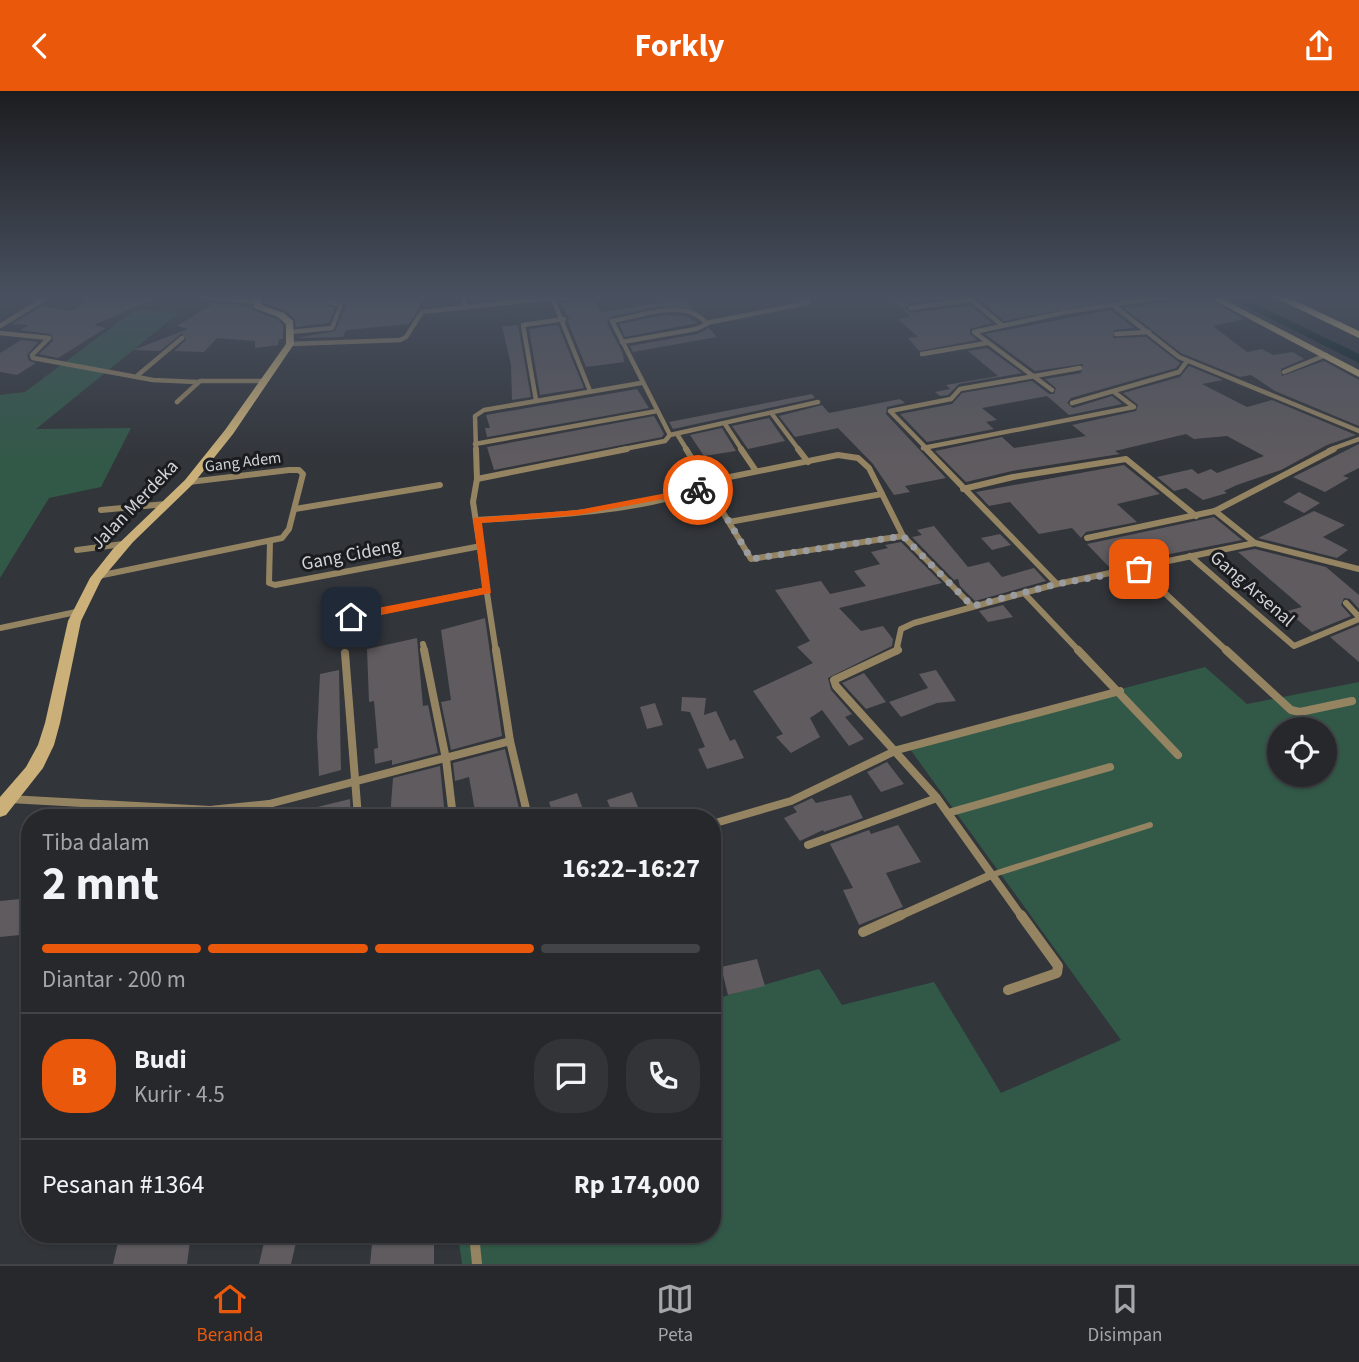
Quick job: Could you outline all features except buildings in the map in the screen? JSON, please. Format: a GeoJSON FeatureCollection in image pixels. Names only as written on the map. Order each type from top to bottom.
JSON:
{"type":"FeatureCollection","features":[{"type":"Feature","properties":{"kind":"street"},"geometry":{"type":"LineString","coordinates":[[36,351],[32,355],[33,358],[138,375],[153,380],[265,381]]}},
{"type":"Feature","properties":{"kind":"street"},"geometry":{"type":"LineString","coordinates":[[138,375],[167,351]]}},
{"type":"Feature","properties":{"kind":"street","name":"Jalan Merdeka"},"geometry":{"type":"LineString","coordinates":[[4,805],[40,761],[47,744],[64,649],[76,612],[97,576],[124,544],[189,482],[265,381],[283,351]]}},
{"type":"Feature","properties":{"kind":"street"},"geometry":{"type":"LineString","coordinates":[[527,351],[536,400]]}},
{"type":"Feature","properties":{"kind":"street"},"geometry":{"type":"LineString","coordinates":[[575,351],[590,391]]}},
{"type":"Feature","properties":{"kind":"street"},"geometry":{"type":"LineString","coordinates":[[626,351],[640,383],[708,483],[751,559],[903,536]]}},
{"type":"Feature","properties":{"kind":"street"},"geometry":{"type":"LineString","coordinates":[[922,354],[941,351]]}},
{"type":"Feature","properties":{"kind":"street"},"geometry":{"type":"LineString","coordinates":[[998,351],[1052,390]]}},
{"type":"Feature","properties":{"kind":"street"},"geometry":{"type":"LineString","coordinates":[[1174,351],[1187,361],[1359,431]]}},
{"type":"Feature","properties":{"kind":"street"},"geometry":{"type":"LineString","coordinates":[[1318,351],[1359,374]]}},
{"type":"Feature","properties":{"kind":"street"},"geometry":{"type":"LineString","coordinates":[[1284,372],[1326,355]]}},
{"type":"Feature","properties":{"kind":"street"},"geometry":{"type":"LineString","coordinates":[[1072,403],[1179,372],[1187,361]]}},
{"type":"Feature","properties":{"kind":"street"},"geometry":{"type":"LineString","coordinates":[[1057,584],[890,411],[951,399],[960,389],[1080,368]]}},
{"type":"Feature","properties":{"kind":"street"},"geometry":{"type":"LineString","coordinates":[[177,402],[197,382]]}},
{"type":"Feature","properties":{"kind":"street"},"geometry":{"type":"LineString","coordinates":[[526,809],[510,741],[473,502],[477,479],[475,416],[478,412],[536,400],[640,383]]}},
{"type":"Feature","properties":{"kind":"street"},"geometry":{"type":"LineString","coordinates":[[923,448],[1134,407],[1114,392]]}},
{"type":"Feature","properties":{"kind":"street"},"geometry":{"type":"LineString","coordinates":[[477,479],[665,441],[674,435],[818,403]]}},
{"type":"Feature","properties":{"kind":"street"},"geometry":{"type":"LineString","coordinates":[[475,444],[657,411]]}},
{"type":"Feature","properties":{"kind":"street"},"geometry":{"type":"LineString","coordinates":[[772,414],[808,462]]}},
{"type":"Feature","properties":{"kind":"street"},"geometry":{"type":"LineString","coordinates":[[725,424],[756,471]]}},
{"type":"Feature","properties":{"kind":"street"},"geometry":{"type":"LineString","coordinates":[[1087,538],[1215,511],[1317,454],[1359,439]]}},
{"type":"Feature","properties":{"kind":"street"},"geometry":{"type":"LineString","coordinates":[[477,520],[590,510],[685,493],[708,483],[756,471],[838,455],[858,458],[869,468],[903,536],[972,606]]}},
{"type":"Feature","properties":{"kind":"street"},"geometry":{"type":"LineString","coordinates":[[963,489],[1013,477],[1126,459],[1196,516]]}},
{"type":"Feature","properties":{"kind":"street","name":"Gang Adem"},"geometry":{"type":"LineString","coordinates":[[189,482],[299,470],[303,474],[295,509]]}},
{"type":"Feature","properties":{"kind":"street"},"geometry":{"type":"LineString","coordinates":[[295,509],[440,485]]}},
{"type":"Feature","properties":{"kind":"street"},"geometry":{"type":"LineString","coordinates":[[729,522],[882,493]]}},
{"type":"Feature","properties":{"kind":"street"},"geometry":{"type":"LineString","coordinates":[[101,510],[166,504]]}},
{"type":"Feature","properties":{"kind":"street","name":"Gang Cideng"},"geometry":{"type":"LineString","coordinates":[[295,509],[286,533],[270,541],[269,583],[275,585],[481,546]]}},
{"type":"Feature","properties":{"kind":"street"},"geometry":{"type":"LineString","coordinates":[[1215,511],[1255,543],[1281,552],[1359,569]]}},
{"type":"Feature","properties":{"kind":"street"},"geometry":{"type":"LineString","coordinates":[[97,576],[270,541]]}},
{"type":"Feature","properties":{"kind":"street"},"geometry":{"type":"LineString","coordinates":[[1008,990],[1057,973],[1058,965],[937,798],[897,750],[836,686],[834,680],[898,651],[899,633],[906,626],[1057,584],[1255,543]]}},
{"type":"Feature","properties":{"kind":"street"},"geometry":{"type":"LineString","coordinates":[[77,550],[124,544]]}},
{"type":"Feature","properties":{"kind":"street","name":"Gang Arsenal"},"geometry":{"type":"LineString","coordinates":[[1190,556],[1294,646],[1359,618]]}},
{"type":"Feature","properties":{"kind":"street"},"geometry":{"type":"LineString","coordinates":[[1139,569],[1291,710],[1300,712],[1352,701]]}},
{"type":"Feature","properties":{"kind":"street"},"geometry":{"type":"LineString","coordinates":[[328,622],[487,590]]}},
{"type":"Feature","properties":{"kind":"street"},"geometry":{"type":"LineString","coordinates":[[1025,594],[1178,755]]}},
{"type":"Feature","properties":{"kind":"street"},"geometry":{"type":"LineString","coordinates":[[1346,603],[1359,618]]}},
{"type":"Feature","properties":{"kind":"street"},"geometry":{"type":"LineString","coordinates":[[0,628],[76,612]]}},
{"type":"Feature","properties":{"kind":"street"},"geometry":{"type":"LineString","coordinates":[[423,644],[446,759],[452,809]]}},
{"type":"Feature","properties":{"kind":"street"},"geometry":{"type":"LineString","coordinates":[[345,653],[357,809]]}},
{"type":"Feature","properties":{"kind":"street"},"geometry":{"type":"LineString","coordinates":[[721,821],[791,801],[897,750],[1120,691]]}},
{"type":"Feature","properties":{"kind":"street"},"geometry":{"type":"LineString","coordinates":[[221,809],[269,804],[510,741]]}},
{"type":"Feature","properties":{"kind":"street"},"geometry":{"type":"LineString","coordinates":[[948,813],[1110,767]]}},
{"type":"Feature","properties":{"kind":"street"},"geometry":{"type":"LineString","coordinates":[[808,845],[937,798]]}},
{"type":"Feature","properties":{"kind":"street"},"geometry":{"type":"LineString","coordinates":[[269,804],[269,809]]}},
{"type":"Feature","properties":{"kind":"street"},"geometry":{"type":"LineString","coordinates":[[4,805],[170,809]]}},
{"type":"Feature","properties":{"kind":"street"},"geometry":{"type":"LineString","coordinates":[[863,932],[991,875]]}},
{"type":"Feature","properties":{"kind":"street"},"geometry":{"type":"LineString","coordinates":[[475,1243],[477,1264]]}},
{"type":"Feature","properties":{"kind":"lane"},"geometry":{"type":"LineString","coordinates":[[991,875],[1150,825]]}},
{"type":"Feature","properties":{"kind":"green space"},"geometry":{"type":"Polygon","coordinates":[[[80,351],[132,351],[36,429],[131,428],[101,487],[49,498],[0,578],[0,395],[25,392],[80,351]]]}},
{"type":"Feature","properties":{"kind":"green space"},"geometry":{"type":"Polygon","coordinates":[[[1205,667],[1247,704],[1359,682],[1359,1264],[462,1264],[459,1243],[721,1243],[721,997],[819,969],[842,1005],[934,982],[1001,1093],[1121,1040],[907,745],[1205,667]]]}},
{"type":"Feature","properties":{"kind":"waterway"},"geometry":{"type":"LineString","coordinates":[[1342,351],[1359,359]]}},
{"type":"Feature","properties":{"kind":"way so far"},"geometry":{"type":"LineString","coordinates":[[698,490],[708,486],[751,559],[903,536],[972,606],[1057,584],[1139,569]]}},
{"type":"Feature","properties":{"kind":"route"},"geometry":{"type":"LineString","coordinates":[[351,617],[487,590],[477,520],[578,512],[629,505],[698,490]]}}]}
